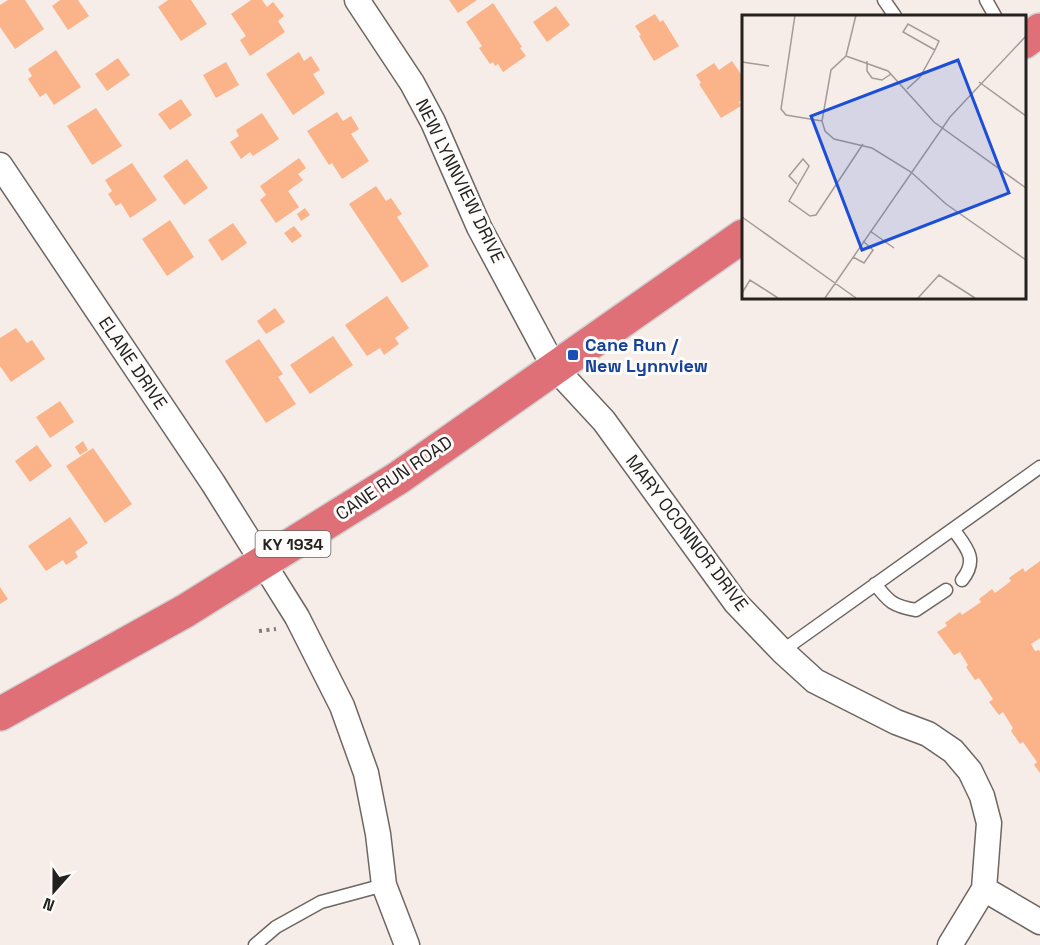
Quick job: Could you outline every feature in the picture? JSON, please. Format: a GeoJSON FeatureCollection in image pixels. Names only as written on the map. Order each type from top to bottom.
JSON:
{"type":"FeatureCollection","features":[{"type":"Feature","properties":{"kind":"highway"},"geometry":{"type":"LineString","coordinates":[[1025,41],[1040,30]]}},
{"type":"Feature","properties":{"kind":"highway","name":"CANE RUN ROAD"},"geometry":{"type":"LineString","coordinates":[[0,714],[134,641],[398,478],[742,238]]}},
{"type":"Feature","properties":{"kind":"street","name":"NEW LYNNVIEW DRIVE"},"geometry":{"type":"LineString","coordinates":[[357,0],[412,83],[434,122],[479,227],[554,367]]}},
{"type":"Feature","properties":{"kind":"street","name":"ELANE DRIVE"},"geometry":{"type":"LineString","coordinates":[[0,165],[207,473],[297,617],[342,706],[366,773],[378,834],[384,885],[407,945]]}},
{"type":"Feature","properties":{"kind":"street","name":"MARY OCONNOR DRIVE"},"geometry":{"type":"LineString","coordinates":[[554,367],[604,421],[736,603],[782,651],[815,681],[896,722],[928,734],[953,751],[970,771],[982,796],[989,823],[984,889]]}},
{"type":"Feature","properties":{"kind":"street"},"geometry":{"type":"LineString","coordinates":[[950,945],[984,889],[1040,922]]}},
{"type":"Feature","properties":{"kind":"lane"},"geometry":{"type":"LineString","coordinates":[[884,0],[894,15]]}},
{"type":"Feature","properties":{"kind":"lane"},"geometry":{"type":"LineString","coordinates":[[986,0],[994,15]]}},
{"type":"Feature","properties":{"kind":"lane"},"geometry":{"type":"LineString","coordinates":[[782,651],[1040,467]]}},
{"type":"Feature","properties":{"kind":"lane"},"geometry":{"type":"LineString","coordinates":[[953,529],[969,552],[971,563],[968,573],[962,580]]}},
{"type":"Feature","properties":{"kind":"lane"},"geometry":{"type":"LineString","coordinates":[[875,584],[889,602],[903,608],[916,609],[946,590]]}},
{"type":"Feature","properties":{"kind":"lane"},"geometry":{"type":"LineString","coordinates":[[255,945],[276,927],[321,902],[384,885]]}},
{"type":"Feature","properties":{"kind":"building"},"geometry":{"type":"Polygon","coordinates":[[[8,0],[25,0],[44,29],[15,49],[0,27],[0,5],[8,0]]]}},
{"type":"Feature","properties":{"kind":"building"},"geometry":{"type":"Polygon","coordinates":[[[60,0],[78,0],[89,16],[68,30],[52,6],[60,0]]]}},
{"type":"Feature","properties":{"kind":"building"},"geometry":{"type":"Polygon","coordinates":[[[168,0],[191,0],[207,24],[181,41],[158,7],[168,0]]]}},
{"type":"Feature","properties":{"kind":"building"},"geometry":{"type":"Polygon","coordinates":[[[251,0],[262,0],[267,7],[273,2],[284,16],[278,21],[285,32],[250,56],[240,40],[246,36],[231,14],[251,0]]]}},
{"type":"Feature","properties":{"kind":"building"},"geometry":{"type":"Polygon","coordinates":[[[449,0],[477,0],[458,13],[449,0]]]}},
{"type":"Feature","properties":{"kind":"building"},"geometry":{"type":"Polygon","coordinates":[[[493,3],[526,56],[503,72],[498,64],[495,66],[493,62],[490,64],[479,48],[482,46],[466,22],[493,3]]]}},
{"type":"Feature","properties":{"kind":"building"},"geometry":{"type":"Polygon","coordinates":[[[556,6],[570,25],[547,42],[533,22],[556,6]]]}},
{"type":"Feature","properties":{"kind":"building"},"geometry":{"type":"Polygon","coordinates":[[[655,14],[660,22],[663,20],[679,46],[654,61],[635,26],[655,14]]]}},
{"type":"Feature","properties":{"kind":"building"},"geometry":{"type":"Polygon","coordinates":[[[56,50],[81,87],[54,105],[46,93],[40,97],[28,79],[32,76],[28,69],[56,50]]]}},
{"type":"Feature","properties":{"kind":"building"},"geometry":{"type":"Polygon","coordinates":[[[299,52],[304,61],[311,56],[320,70],[313,74],[325,93],[293,115],[266,74],[299,52]]]}},
{"type":"Feature","properties":{"kind":"building"},"geometry":{"type":"Polygon","coordinates":[[[118,58],[130,75],[107,91],[95,74],[118,58]]]}},
{"type":"Feature","properties":{"kind":"building"},"geometry":{"type":"Polygon","coordinates":[[[732,61],[742,76],[742,100],[739,102],[741,106],[721,118],[699,84],[701,83],[696,75],[714,63],[719,70],[732,61]]]}},
{"type":"Feature","properties":{"kind":"building"},"geometry":{"type":"Polygon","coordinates":[[[226,62],[239,85],[216,98],[203,75],[226,62]]]}},
{"type":"Feature","properties":{"kind":"building"},"geometry":{"type":"Polygon","coordinates":[[[181,99],[192,115],[170,130],[158,114],[181,99]]]}},
{"type":"Feature","properties":{"kind":"building"},"geometry":{"type":"Polygon","coordinates":[[[96,108],[122,146],[92,165],[67,126],[96,108]]]}},
{"type":"Feature","properties":{"kind":"building"},"geometry":{"type":"Polygon","coordinates":[[[337,112],[343,121],[351,116],[359,129],[351,134],[369,161],[342,179],[332,163],[329,165],[307,131],[337,112]]]}},
{"type":"Feature","properties":{"kind":"building"},"geometry":{"type":"Polygon","coordinates":[[[262,113],[279,139],[253,156],[250,152],[241,159],[230,142],[239,136],[236,130],[262,113]]]}},
{"type":"Feature","properties":{"kind":"building"},"geometry":{"type":"Polygon","coordinates":[[[299,158],[306,168],[298,174],[303,180],[288,191],[299,207],[276,223],[260,200],[266,195],[260,186],[299,158]]]}},
{"type":"Feature","properties":{"kind":"building"},"geometry":{"type":"Polygon","coordinates":[[[187,159],[208,188],[184,205],[163,176],[187,159]]]}},
{"type":"Feature","properties":{"kind":"building"},"geometry":{"type":"Polygon","coordinates":[[[132,163],[157,200],[130,218],[121,203],[116,206],[108,194],[112,191],[105,180],[132,163]]]}},
{"type":"Feature","properties":{"kind":"building"},"geometry":{"type":"Polygon","coordinates":[[[376,186],[386,201],[391,198],[402,214],[397,217],[429,266],[402,283],[349,204],[376,186]]]}},
{"type":"Feature","properties":{"kind":"building"},"geometry":{"type":"Polygon","coordinates":[[[305,208],[310,215],[301,221],[297,214],[305,208]]]}},
{"type":"Feature","properties":{"kind":"building"},"geometry":{"type":"Polygon","coordinates":[[[170,220],[194,257],[167,276],[142,239],[170,220]]]}},
{"type":"Feature","properties":{"kind":"building"},"geometry":{"type":"Polygon","coordinates":[[[233,223],[247,243],[222,261],[208,240],[233,223]]]}},
{"type":"Feature","properties":{"kind":"building"},"geometry":{"type":"Polygon","coordinates":[[[294,226],[302,236],[292,243],[284,233],[294,226]]]}},
{"type":"Feature","properties":{"kind":"building"},"geometry":{"type":"Polygon","coordinates":[[[387,296],[409,328],[395,338],[399,344],[384,355],[380,348],[367,356],[345,325],[387,296]]]}},
{"type":"Feature","properties":{"kind":"building"},"geometry":{"type":"Polygon","coordinates":[[[275,308],[285,322],[266,334],[257,321],[275,308]]]}},
{"type":"Feature","properties":{"kind":"building"},"geometry":{"type":"Polygon","coordinates":[[[16,328],[27,343],[32,340],[45,359],[11,382],[0,366],[0,338],[16,328]]]}},
{"type":"Feature","properties":{"kind":"building"},"geometry":{"type":"Polygon","coordinates":[[[333,336],[353,365],[310,394],[290,365],[333,336]]]}},
{"type":"Feature","properties":{"kind":"building"},"geometry":{"type":"Polygon","coordinates":[[[259,339],[283,374],[278,377],[296,404],[266,423],[225,361],[259,339]]]}},
{"type":"Feature","properties":{"kind":"building"},"geometry":{"type":"Polygon","coordinates":[[[60,401],[74,422],[50,438],[36,417],[60,401]]]}},
{"type":"Feature","properties":{"kind":"building"},"geometry":{"type":"Polygon","coordinates":[[[83,441],[88,450],[80,455],[75,447],[83,441]]]}},
{"type":"Feature","properties":{"kind":"building"},"geometry":{"type":"Polygon","coordinates":[[[37,445],[52,466],[30,482],[15,461],[37,445]]]}},
{"type":"Feature","properties":{"kind":"building"},"geometry":{"type":"Polygon","coordinates":[[[93,448],[132,504],[105,523],[66,466],[93,448]]]}},
{"type":"Feature","properties":{"kind":"building"},"geometry":{"type":"Polygon","coordinates":[[[70,517],[88,543],[75,552],[78,557],[66,565],[63,560],[46,571],[28,546],[70,517]]]}},
{"type":"Feature","properties":{"kind":"building"},"geometry":{"type":"Polygon","coordinates":[[[1040,561],[1040,638],[1031,644],[1035,651],[1040,652],[1040,773],[1034,765],[1037,762],[1023,742],[1020,744],[1011,731],[1013,728],[1003,712],[999,715],[989,702],[993,699],[979,678],[975,680],[960,652],[954,655],[937,632],[947,626],[945,623],[960,612],[962,615],[981,602],[979,599],[992,589],[995,593],[1011,581],[1009,578],[1023,568],[1025,572],[1040,561]]]}},
{"type":"Feature","properties":{"kind":"building"},"geometry":{"type":"Polygon","coordinates":[[[0,587],[8,599],[0,604],[0,587]]]}},
{"type":"Feature","properties":{"kind":"place","name":"Cane Run / New Lynnview"},"geometry":{"type":"Point","coordinates":[573,355]}}]}
